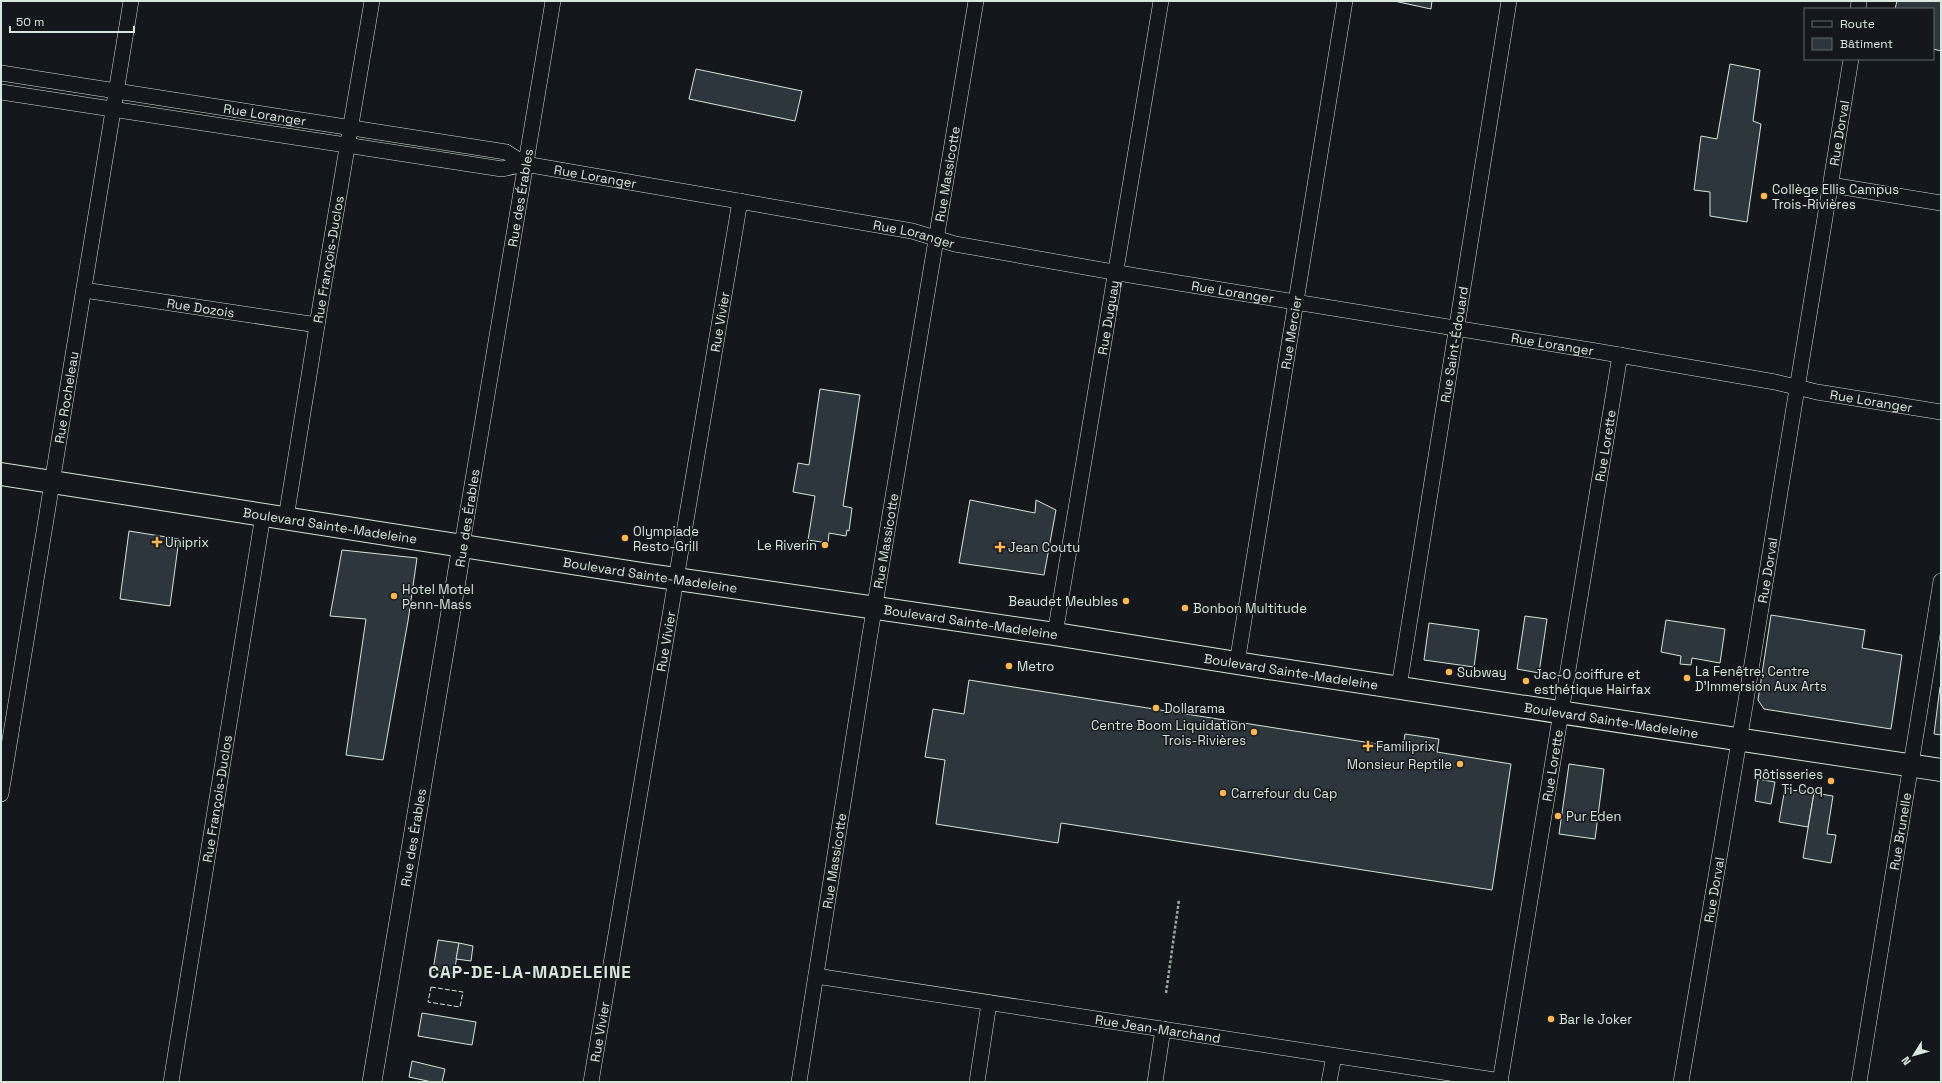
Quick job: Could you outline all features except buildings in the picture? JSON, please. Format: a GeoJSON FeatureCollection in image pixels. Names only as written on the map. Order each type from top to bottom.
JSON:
{"type":"FeatureCollection","features":[{"type":"Feature","properties":{"kind":"main road","name":"Boulevard Sainte-Madeleine"},"geometry":{"type":"LineString","coordinates":[[1,474],[1941,770]]}},
{"type":"Feature","properties":{"kind":"street","name":"Rue Rocheleau"},"geometry":{"type":"LineString","coordinates":[[1,794],[131,1]]}},
{"type":"Feature","properties":{"kind":"street","name":"Rue François-Duclos"},"geometry":{"type":"LineString","coordinates":[[286,518],[372,1]]}},
{"type":"Feature","properties":{"kind":"street","name":"Rue des Érables"},"geometry":{"type":"LineString","coordinates":[[372,1082],[553,1]]}},
{"type":"Feature","properties":{"kind":"street","name":"Rue Massicotte"},"geometry":{"type":"LineString","coordinates":[[799,1082],[875,607],[976,1]]}},
{"type":"Feature","properties":{"kind":"street","name":"Rue Duguay"},"geometry":{"type":"LineString","coordinates":[[1055,634],[1161,1]]}},
{"type":"Feature","properties":{"kind":"street","name":"Rue Mercier"},"geometry":{"type":"LineString","coordinates":[[1237,663],[1345,1]]}},
{"type":"Feature","properties":{"kind":"street","name":"Rue Saint-Édouard"},"geometry":{"type":"LineString","coordinates":[[1399,687],[1509,1]]}},
{"type":"Feature","properties":{"kind":"street","name":"Rue Dorval"},"geometry":{"type":"LineString","coordinates":[[1681,1082],[1831,185],[1850,60]]}},
{"type":"Feature","properties":{"kind":"street","name":"Rue Loranger"},"geometry":{"type":"LineString","coordinates":[[1,73],[506,152],[525,164]]}},
{"type":"Feature","properties":{"kind":"street","name":"Rue Loranger"},"geometry":{"type":"LineString","coordinates":[[1,92],[502,169],[525,164],[912,231],[955,244],[1456,329],[1620,355],[1797,387],[1817,392],[1941,412]]}},
{"type":"Feature","properties":{"kind":"street"},"geometry":{"type":"LineString","coordinates":[[1831,185],[1941,203]]}},
{"type":"Feature","properties":{"kind":"street","name":"Rue Vivier"},"geometry":{"type":"LineString","coordinates":[[591,1082],[740,201]]}},
{"type":"Feature","properties":{"kind":"street","name":"Rue Dozois"},"geometry":{"type":"LineString","coordinates":[[84,290],[317,325]]}},
{"type":"Feature","properties":{"kind":"street","name":"Rue Lorette"},"geometry":{"type":"LineString","coordinates":[[1501,1081],[1620,355]]}},
{"type":"Feature","properties":{"kind":"street","name":"Rue François-Duclos"},"geometry":{"type":"LineString","coordinates":[[171,1082],[263,515]]}},
{"type":"Feature","properties":{"kind":"street","name":"Rue Brunelle"},"geometry":{"type":"LineString","coordinates":[[1859,1082],[1941,581]]}},
{"type":"Feature","properties":{"kind":"street","name":"Rue Jean-Marchand"},"geometry":{"type":"LineString","coordinates":[[816,976],[1501,1081]]}},
{"type":"Feature","properties":{"kind":"street"},"geometry":{"type":"LineString","coordinates":[[976,1082],[989,1003]]}},
{"type":"Feature","properties":{"kind":"street"},"geometry":{"type":"LineString","coordinates":[[1155,1082],[1163,1029]]}},
{"type":"Feature","properties":{"kind":"street"},"geometry":{"type":"LineString","coordinates":[[1329,1082],[1334,1056]]}},
{"type":"Feature","properties":{"kind":"path"},"geometry":{"type":"LineString","coordinates":[[1166,993],[1179,900]]}},
{"type":"Feature","properties":{"kind":"fence"},"geometry":{"type":"LineString","coordinates":[[431,987],[463,992],[460,1007],[428,1002],[431,987]]}},
{"type":"Feature","properties":{"kind":"place","name":"Collège Ellis Campus Trois-Rivières"},"geometry":{"type":"Point","coordinates":[1764,196]}},
{"type":"Feature","properties":{"kind":"place","name":"Olympiade Resto-Grill"},"geometry":{"type":"Point","coordinates":[625,538]}},
{"type":"Feature","properties":{"kind":"place","name":"Uniprix"},"geometry":{"type":"Point","coordinates":[157,542]}},
{"type":"Feature","properties":{"kind":"place","name":"Le Riverin"},"geometry":{"type":"Point","coordinates":[825,545]}},
{"type":"Feature","properties":{"kind":"place","name":"Jean Coutu"},"geometry":{"type":"Point","coordinates":[1000,547]}},
{"type":"Feature","properties":{"kind":"place","name":"Hotel Motel Penn-Mass"},"geometry":{"type":"Point","coordinates":[394,596]}},
{"type":"Feature","properties":{"kind":"place","name":"Beaudet Meubles"},"geometry":{"type":"Point","coordinates":[1126,601]}},
{"type":"Feature","properties":{"kind":"place","name":"Bonbon Multitude"},"geometry":{"type":"Point","coordinates":[1185,608]}},
{"type":"Feature","properties":{"kind":"place","name":"Metro"},"geometry":{"type":"Point","coordinates":[1009,666]}},
{"type":"Feature","properties":{"kind":"place","name":"Subway"},"geometry":{"type":"Point","coordinates":[1449,672]}},
{"type":"Feature","properties":{"kind":"place","name":"La Fenêtre, Centre D'Immersion Aux Arts"},"geometry":{"type":"Point","coordinates":[1687,678]}},
{"type":"Feature","properties":{"kind":"place","name":"Jac-O coiffure et esthétique Hairfax"},"geometry":{"type":"Point","coordinates":[1526,681]}},
{"type":"Feature","properties":{"kind":"place","name":"Dollarama"},"geometry":{"type":"Point","coordinates":[1156,708]}},
{"type":"Feature","properties":{"kind":"place","name":"Centre Boom Liquidation Trois-Rivières"},"geometry":{"type":"Point","coordinates":[1254,732]}},
{"type":"Feature","properties":{"kind":"place","name":"Familiprix"},"geometry":{"type":"Point","coordinates":[1368,746]}},
{"type":"Feature","properties":{"kind":"place","name":"Monsieur Reptile"},"geometry":{"type":"Point","coordinates":[1460,764]}},
{"type":"Feature","properties":{"kind":"place","name":"Rôtisseries Ti-Coq"},"geometry":{"type":"Point","coordinates":[1831,781]}},
{"type":"Feature","properties":{"kind":"place","name":"Carrefour du Cap"},"geometry":{"type":"Point","coordinates":[1223,793]}},
{"type":"Feature","properties":{"kind":"place","name":"Pur Eden"},"geometry":{"type":"Point","coordinates":[1558,816]}},
{"type":"Feature","properties":{"kind":"place","name":"Bar le Joker"},"geometry":{"type":"Point","coordinates":[1551,1019]}},
{"type":"Feature","properties":{"kind":"district","name":"CAP-DE-LA-MADELEINE"},"geometry":{"type":"Point","coordinates":[530,972]}}]}
